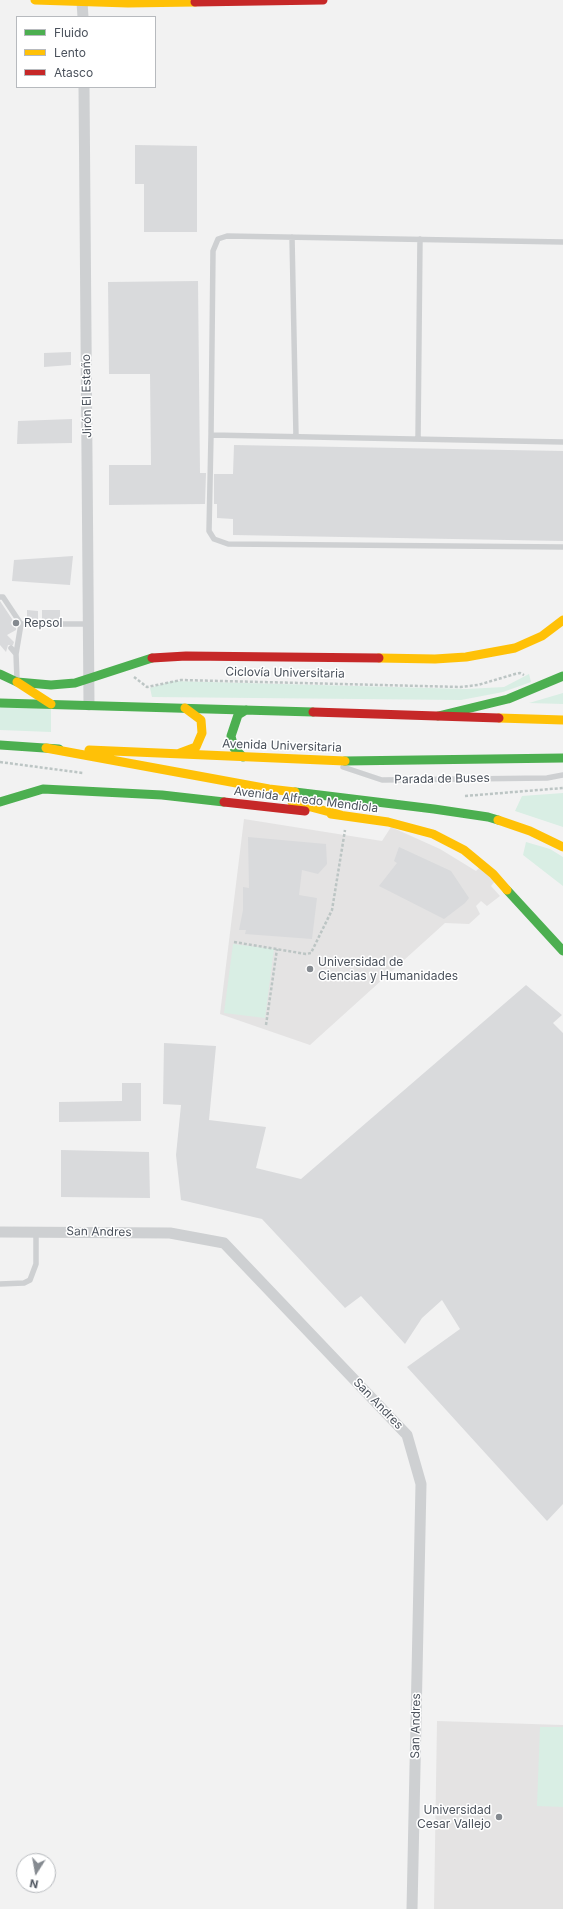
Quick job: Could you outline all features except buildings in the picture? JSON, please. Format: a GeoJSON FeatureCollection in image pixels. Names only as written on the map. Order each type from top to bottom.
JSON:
{"type":"FeatureCollection","features":[{"type":"Feature","properties":{"kind":"main road"},"geometry":{"type":"LineString","coordinates":[[35,0],[82,2],[323,0]]}},
{"type":"Feature","properties":{"kind":"main road"},"geometry":{"type":"LineString","coordinates":[[17,682],[51,685],[75,683],[149,658],[186,656],[435,659],[466,657],[515,648],[542,636],[563,620]]}},
{"type":"Feature","properties":{"kind":"main road"},"geometry":{"type":"LineString","coordinates":[[0,674],[17,682],[51,704]]}},
{"type":"Feature","properties":{"kind":"main road"},"geometry":{"type":"LineString","coordinates":[[438,716],[508,699],[563,676]]}},
{"type":"Feature","properties":{"kind":"main road"},"geometry":{"type":"LineString","coordinates":[[0,703],[563,720]]}},
{"type":"Feature","properties":{"kind":"main road"},"geometry":{"type":"LineString","coordinates":[[180,754],[196,747],[202,733],[201,720],[185,708]]}},
{"type":"Feature","properties":{"kind":"main road"},"geometry":{"type":"LineString","coordinates":[[243,757],[234,748],[231,736],[234,721],[246,710]]}},
{"type":"Feature","properties":{"kind":"main road","name":"Avenida Universitaria"},"geometry":{"type":"LineString","coordinates":[[0,745],[323,761],[563,758]]}},
{"type":"Feature","properties":{"kind":"main road"},"geometry":{"type":"LineString","coordinates":[[46,748],[269,790],[434,809],[488,818],[530,830],[563,847]]}},
{"type":"Feature","properties":{"kind":"main road"},"geometry":{"type":"LineString","coordinates":[[235,783],[271,796],[344,816]]}},
{"type":"Feature","properties":{"kind":"main road","name":"Avenida Alfredo Mendiola"},"geometry":{"type":"LineString","coordinates":[[0,802],[43,789],[162,795],[388,822],[433,834],[464,850],[493,874],[563,951]]}},
{"type":"Feature","properties":{"kind":"street"},"geometry":{"type":"LineString","coordinates":[[82,2],[82,16]]}},
{"type":"Feature","properties":{"kind":"street","name":"Jirón El Estaño"},"geometry":{"type":"LineString","coordinates":[[84,88],[90,677],[89,705]]}},
{"type":"Feature","properties":{"kind":"street","name":"San Andres"},"geometry":{"type":"LineString","coordinates":[[0,1232],[36,1231],[170,1233],[224,1243],[407,1435],[421,1484],[412,1909]]}},
{"type":"Feature","properties":{"kind":"lane"},"geometry":{"type":"LineString","coordinates":[[563,242],[227,236],[218,239],[213,251],[209,531],[214,539],[228,544],[563,547]]}},
{"type":"Feature","properties":{"kind":"lane"},"geometry":{"type":"LineString","coordinates":[[292,237],[296,436]]}},
{"type":"Feature","properties":{"kind":"lane"},"geometry":{"type":"LineString","coordinates":[[418,439],[420,239]]}},
{"type":"Feature","properties":{"kind":"lane"},"geometry":{"type":"LineString","coordinates":[[211,435],[563,442]]}},
{"type":"Feature","properties":{"kind":"lane"},"geometry":{"type":"LineString","coordinates":[[0,597],[3,597],[21,624],[16,654],[17,682]]}},
{"type":"Feature","properties":{"kind":"lane"},"geometry":{"type":"LineString","coordinates":[[21,624],[89,624]]}},
{"type":"Feature","properties":{"kind":"lane"},"geometry":{"type":"LineString","coordinates":[[11,648],[16,654]]}},
{"type":"Feature","properties":{"kind":"lane","name":"Parada de Buses"},"geometry":{"type":"LineString","coordinates":[[323,761],[382,780],[547,778],[563,775]]}},
{"type":"Feature","properties":{"kind":"lane"},"geometry":{"type":"LineString","coordinates":[[0,1284],[24,1284],[30,1280],[36,1264],[36,1231]]}},
{"type":"Feature","properties":{"kind":"path","name":"Ciclovía Universitaria"},"geometry":{"type":"LineString","coordinates":[[125,667],[147,687],[181,680],[460,687],[478,685],[520,673],[526,678],[530,690]]}},
{"type":"Feature","properties":{"kind":"path"},"geometry":{"type":"LineString","coordinates":[[234,942],[306,954],[311,953],[314,950],[317,939],[332,910],[344,816]]}},
{"type":"Feature","properties":{"kind":"path"},"geometry":{"type":"LineString","coordinates":[[266,1025],[276,949]]}},
{"type":"Feature","properties":{"kind":"shaded area","name":"Universidad de Ciencias y Humanidades"},"geometry":{"type":"Polygon","coordinates":[[[244,819],[382,841],[391,827],[440,849],[476,871],[481,866],[496,880],[491,886],[500,896],[487,906],[481,901],[476,906],[480,914],[469,924],[445,923],[310,1045],[220,1014],[244,819]]]}},
{"type":"Feature","properties":{"kind":"shaded area","name":"Universidad Cesar Vallejo"},"geometry":{"type":"Polygon","coordinates":[[[437,1721],[563,1725],[563,1909],[434,1909],[437,1721]]]}},
{"type":"Feature","properties":{"kind":"green space"},"geometry":{"type":"Polygon","coordinates":[[[529,674],[531,682],[503,692],[461,700],[152,697],[150,688],[172,681],[466,689],[504,687],[529,674]]]}},
{"type":"Feature","properties":{"kind":"green space"},"geometry":{"type":"Polygon","coordinates":[[[563,693],[563,704],[529,703],[563,693]]]}},
{"type":"Feature","properties":{"kind":"green space"},"geometry":{"type":"Polygon","coordinates":[[[0,706],[51,709],[51,732],[0,730],[0,706]]]}},
{"type":"Feature","properties":{"kind":"green space"},"geometry":{"type":"Polygon","coordinates":[[[563,793],[563,827],[515,811],[522,796],[563,793]]]}},
{"type":"Feature","properties":{"kind":"green space"},"geometry":{"type":"Polygon","coordinates":[[[526,842],[550,849],[563,857],[563,886],[523,855],[526,842]]]}},
{"type":"Feature","properties":{"kind":"green space"},"geometry":{"type":"Polygon","coordinates":[[[233,944],[274,949],[265,1018],[224,1013],[233,944]]]}},
{"type":"Feature","properties":{"kind":"green space"},"geometry":{"type":"Polygon","coordinates":[[[540,1727],[563,1727],[563,1807],[537,1806],[540,1727]]]}},
{"type":"Feature","properties":{"kind":"traffic: fast"},"geometry":{"type":"LineString","coordinates":[[0,674],[17,682],[51,685],[75,683],[152,658]]}},
{"type":"Feature","properties":{"kind":"traffic: fast"},"geometry":{"type":"LineString","coordinates":[[438,716],[508,699],[563,676]]}},
{"type":"Feature","properties":{"kind":"traffic: fast"},"geometry":{"type":"LineString","coordinates":[[0,703],[313,712]]}},
{"type":"Feature","properties":{"kind":"traffic: fast"},"geometry":{"type":"LineString","coordinates":[[243,757],[234,748],[231,736],[238,715],[246,710]]}},
{"type":"Feature","properties":{"kind":"traffic: fast"},"geometry":{"type":"LineString","coordinates":[[0,745],[59,749]]}},
{"type":"Feature","properties":{"kind":"traffic: fast"},"geometry":{"type":"LineString","coordinates":[[345,761],[563,758]]}},
{"type":"Feature","properties":{"kind":"traffic: fast"},"geometry":{"type":"LineString","coordinates":[[0,802],[43,789],[162,795],[224,802]]}},
{"type":"Feature","properties":{"kind":"traffic: fast"},"geometry":{"type":"LineString","coordinates":[[295,792],[434,809],[488,817],[498,820]]}},
{"type":"Feature","properties":{"kind":"traffic: fast"},"geometry":{"type":"LineString","coordinates":[[507,890],[563,951]]}},
{"type":"Feature","properties":{"kind":"traffic: slow"},"geometry":{"type":"LineString","coordinates":[[35,0],[128,3],[195,2]]}},
{"type":"Feature","properties":{"kind":"traffic: slow"},"geometry":{"type":"LineString","coordinates":[[379,658],[435,659],[466,657],[515,648],[542,636],[563,620]]}},
{"type":"Feature","properties":{"kind":"traffic: slow"},"geometry":{"type":"LineString","coordinates":[[17,682],[51,704]]}},
{"type":"Feature","properties":{"kind":"traffic: slow"},"geometry":{"type":"LineString","coordinates":[[180,753],[196,747],[202,733],[201,720],[185,708]]}},
{"type":"Feature","properties":{"kind":"traffic: slow"},"geometry":{"type":"LineString","coordinates":[[499,718],[563,720]]}},
{"type":"Feature","properties":{"kind":"traffic: slow"},"geometry":{"type":"LineString","coordinates":[[46,748],[269,789],[295,792]]}},
{"type":"Feature","properties":{"kind":"traffic: slow"},"geometry":{"type":"LineString","coordinates":[[89,750],[345,761]]}},
{"type":"Feature","properties":{"kind":"traffic: slow"},"geometry":{"type":"LineString","coordinates":[[292,802],[341,815]]}},
{"type":"Feature","properties":{"kind":"traffic: slow"},"geometry":{"type":"LineString","coordinates":[[331,814],[388,822],[433,834],[464,850],[493,874],[507,890]]}},
{"type":"Feature","properties":{"kind":"traffic: slow"},"geometry":{"type":"LineString","coordinates":[[498,820],[530,831],[563,847]]}},
{"type":"Feature","properties":{"kind":"traffic: jam"},"geometry":{"type":"LineString","coordinates":[[195,2],[323,0]]}},
{"type":"Feature","properties":{"kind":"traffic: jam"},"geometry":{"type":"LineString","coordinates":[[152,658],[186,656],[379,658]]}},
{"type":"Feature","properties":{"kind":"traffic: jam"},"geometry":{"type":"LineString","coordinates":[[313,712],[499,718]]}},
{"type":"Feature","properties":{"kind":"traffic: jam"},"geometry":{"type":"LineString","coordinates":[[224,802],[305,811]]}},
{"type":"Feature","properties":{"kind":"place","name":"Repsol"},"geometry":{"type":"Point","coordinates":[16,623]}},
{"type":"Feature","properties":{"kind":"place","name":"Universidad de Ciencias y Humanidades"},"geometry":{"type":"Point","coordinates":[310,969]}},
{"type":"Feature","properties":{"kind":"place","name":"Universidad Cesar Vallejo"},"geometry":{"type":"Point","coordinates":[499,1817]}}]}
